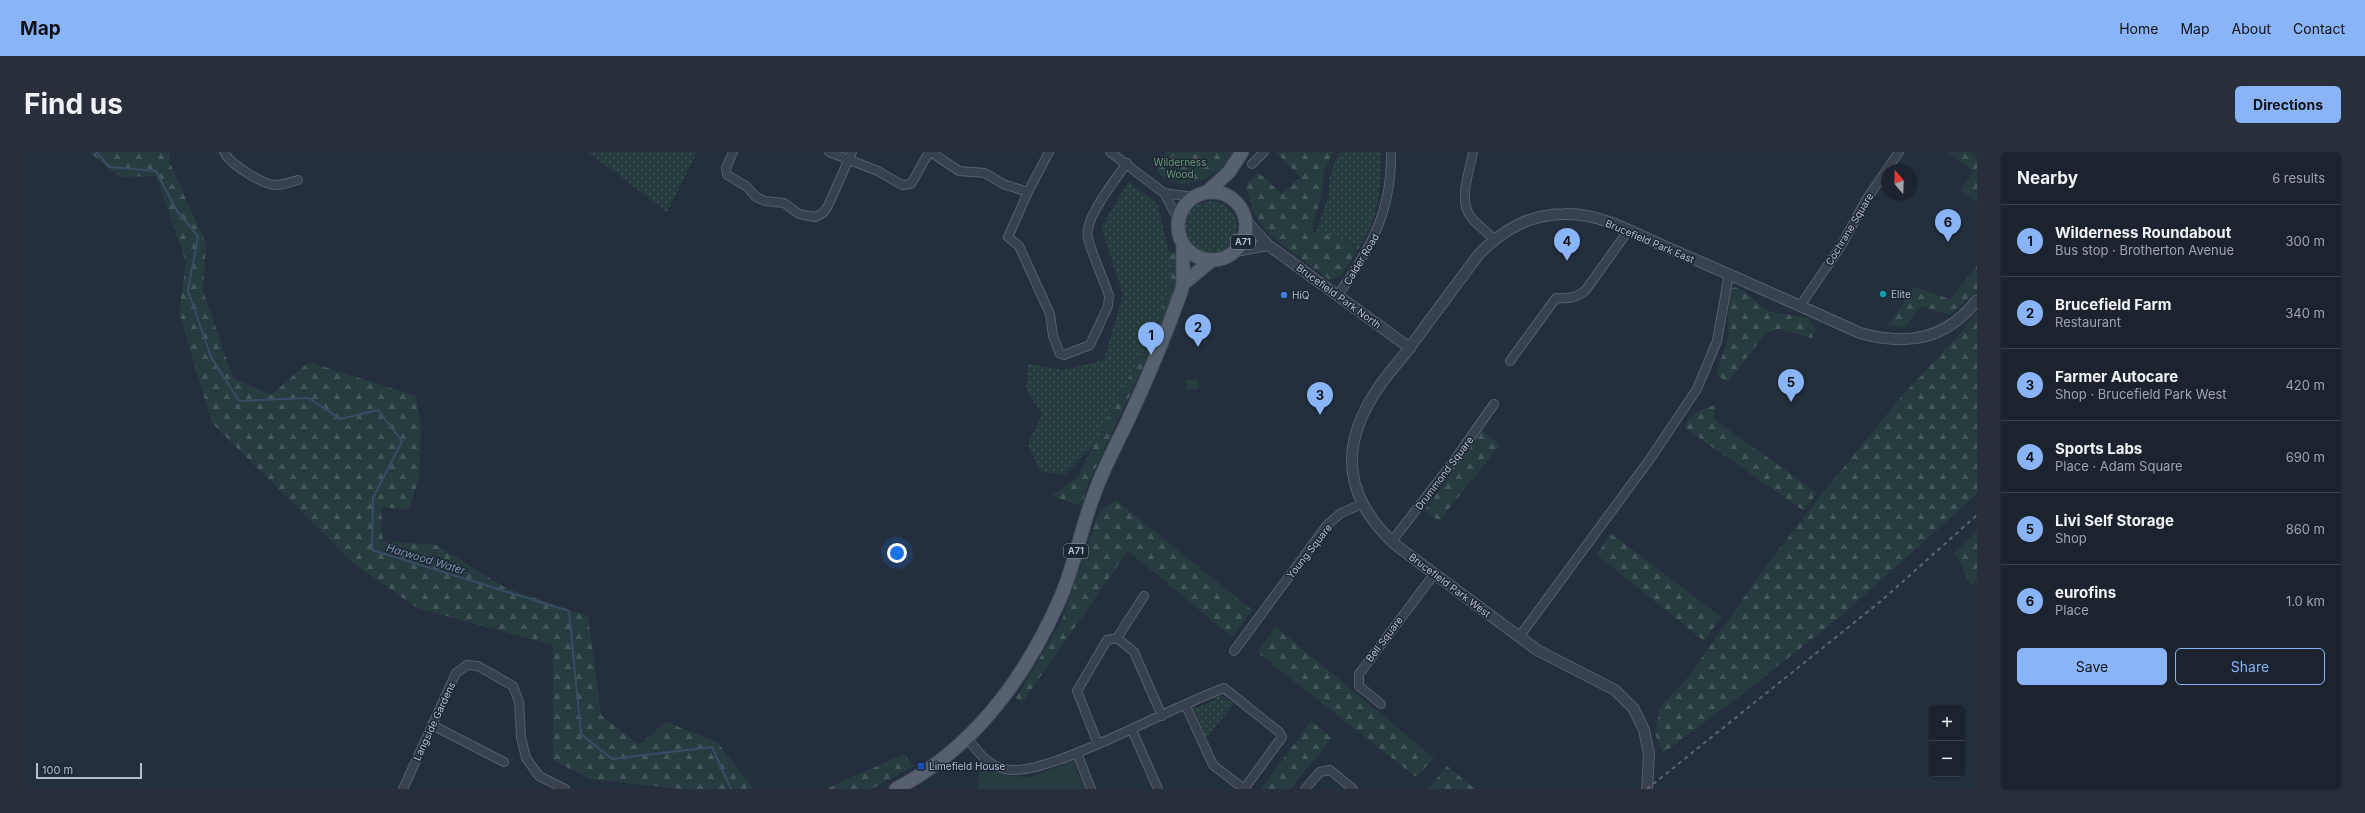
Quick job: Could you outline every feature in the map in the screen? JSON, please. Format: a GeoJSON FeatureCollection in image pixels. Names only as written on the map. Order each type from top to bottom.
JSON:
{"type":"FeatureCollection","features":[{"type":"Feature","properties":{"kind":"main road"},"geometry":{"type":"LineString","coordinates":[[1178,219],[1186,203],[1207,192],[1230,172],[1242,152]]}},
{"type":"Feature","properties":{"kind":"main road","name":"A71"},"geometry":{"type":"LineString","coordinates":[[1184,284],[1211,261],[1229,257],[1243,242],[1246,232],[1246,221],[1240,205],[1234,199],[1230,172]]}},
{"type":"Feature","properties":{"kind":"main road"},"geometry":{"type":"LineString","coordinates":[[1207,192],[1221,193],[1234,199]]}},
{"type":"Feature","properties":{"kind":"main road","name":"A71"},"geometry":{"type":"LineString","coordinates":[[896,789],[919,777],[968,739],[999,705],[1033,652],[1060,600],[1095,491],[1171,320],[1184,284],[1183,246],[1178,232],[1178,219]]}},
{"type":"Feature","properties":{"kind":"main road"},"geometry":{"type":"LineString","coordinates":[[1183,246],[1191,254],[1211,261]]}},
{"type":"Feature","properties":{"kind":"street"},"geometry":{"type":"LineString","coordinates":[[224,152],[232,163],[266,184],[276,185],[298,180]]}},
{"type":"Feature","properties":{"kind":"street"},"geometry":{"type":"LineString","coordinates":[[733,152],[726,168],[727,175],[746,186],[756,197],[765,201],[784,203],[799,214],[811,217],[823,213],[828,206],[850,156]]}},
{"type":"Feature","properties":{"kind":"street"},"geometry":{"type":"LineString","coordinates":[[829,152],[850,156],[902,186],[911,184],[930,152],[959,171],[985,173],[1003,184],[1028,192]]}},
{"type":"Feature","properties":{"kind":"street"},"geometry":{"type":"LineString","coordinates":[[1049,152],[1028,192],[1008,237],[1019,246],[1050,314],[1053,336],[1060,354],[1064,355],[1090,345],[1108,306],[1109,296],[1088,237],[1089,225],[1108,189],[1127,163]]}},
{"type":"Feature","properties":{"kind":"street"},"geometry":{"type":"LineString","coordinates":[[1110,152],[1127,163],[1164,193],[1178,219]]}},
{"type":"Feature","properties":{"kind":"street"},"geometry":{"type":"LineString","coordinates":[[1252,164],[1264,152]]}},
{"type":"Feature","properties":{"kind":"street","name":"Calder Road"},"geometry":{"type":"LineString","coordinates":[[1338,295],[1366,255],[1377,233],[1389,192],[1391,152]]}},
{"type":"Feature","properties":{"kind":"street"},"geometry":{"type":"LineString","coordinates":[[1473,152],[1466,200],[1469,214],[1494,239]]}},
{"type":"Feature","properties":{"kind":"street","name":"Cochrane Square"},"geometry":{"type":"LineString","coordinates":[[1800,306],[1841,246],[1866,200],[1899,152]]}},
{"type":"Feature","properties":{"kind":"street"},"geometry":{"type":"LineString","coordinates":[[1164,193],[1193,198]]}},
{"type":"Feature","properties":{"kind":"street","name":"Brucefield Park East"},"geometry":{"type":"LineString","coordinates":[[1410,348],[1479,254],[1494,239],[1526,220],[1552,214],[1585,216],[1628,230],[1860,333],[1878,338],[1914,339],[1935,333],[1952,325],[1969,311],[1977,300]]}},
{"type":"Feature","properties":{"kind":"street","name":"Brucefield Park North"},"geometry":{"type":"LineString","coordinates":[[1246,221],[1268,245],[1410,348]]}},
{"type":"Feature","properties":{"kind":"street"},"geometry":{"type":"LineString","coordinates":[[1510,361],[1556,298],[1566,299],[1577,296],[1585,291],[1628,230]]}},
{"type":"Feature","properties":{"kind":"street"},"geometry":{"type":"LineString","coordinates":[[1236,251],[1268,245]]}},
{"type":"Feature","properties":{"kind":"street"},"geometry":{"type":"LineString","coordinates":[[1519,637],[1650,459],[1697,389],[1716,341],[1729,274]]}},
{"type":"Feature","properties":{"kind":"street","name":"Brucefield Park West"},"geometry":{"type":"LineString","coordinates":[[1410,348],[1378,387],[1364,411],[1356,433],[1353,443],[1352,469],[1362,504],[1379,529],[1392,541],[1519,637],[1551,658],[1606,684],[1625,699],[1634,709],[1644,730],[1649,754],[1646,789]]}},
{"type":"Feature","properties":{"kind":"street","name":"Drummond Square"},"geometry":{"type":"LineString","coordinates":[[1392,541],[1453,462],[1494,404]]}},
{"type":"Feature","properties":{"kind":"street","name":"Young Square"},"geometry":{"type":"LineString","coordinates":[[1234,651],[1327,525],[1341,513],[1362,504]]}},
{"type":"Feature","properties":{"kind":"street","name":"Bell Square"},"geometry":{"type":"LineString","coordinates":[[1381,704],[1359,686],[1359,674],[1435,573]]}},
{"type":"Feature","properties":{"kind":"street"},"geometry":{"type":"LineString","coordinates":[[1098,744],[1076,691],[1107,640],[1117,638],[1144,596]]}},
{"type":"Feature","properties":{"kind":"street"},"geometry":{"type":"LineString","coordinates":[[1117,638],[1134,652],[1162,716]]}},
{"type":"Feature","properties":{"kind":"street","name":"Langside Gardens"},"geometry":{"type":"LineString","coordinates":[[403,789],[456,673],[467,665],[478,666],[513,686],[519,702],[521,737],[526,758],[539,776],[565,789]]}},
{"type":"Feature","properties":{"kind":"street"},"geometry":{"type":"LineString","coordinates":[[968,739],[985,761],[1011,770],[1034,768],[1077,753],[1132,730],[1224,688],[1279,732],[1282,737],[1280,742],[1244,789],[1213,765],[1186,706]]}},
{"type":"Feature","properties":{"kind":"street"},"geometry":{"type":"LineString","coordinates":[[432,725],[504,762]]}},
{"type":"Feature","properties":{"kind":"street"},"geometry":{"type":"LineString","coordinates":[[1132,730],[1158,789]]}},
{"type":"Feature","properties":{"kind":"street"},"geometry":{"type":"LineString","coordinates":[[1077,753],[1091,789]]}},
{"type":"Feature","properties":{"kind":"street"},"geometry":{"type":"LineString","coordinates":[[1305,789],[1320,772],[1330,770],[1353,789]]}},
{"type":"Feature","properties":{"kind":"green space"},"geometry":{"type":"Polygon","coordinates":[[[89,152],[170,152],[169,161],[206,244],[203,291],[233,378],[271,395],[309,362],[416,396],[421,430],[419,478],[409,510],[381,507],[383,541],[436,545],[506,588],[588,616],[601,715],[639,745],[666,722],[717,742],[754,789],[680,789],[590,779],[553,760],[553,645],[417,608],[353,563],[212,423],[179,312],[186,262],[156,176],[120,177],[89,152]]]}},
{"type":"Feature","properties":{"kind":"green space"},"geometry":{"type":"Polygon","coordinates":[[[588,152],[697,152],[667,212],[588,152]]]}},
{"type":"Feature","properties":{"kind":"green space","name":"Wilderness Wood"},"geometry":{"type":"Polygon","coordinates":[[[1166,152],[1233,152],[1223,168],[1201,181],[1179,184],[1156,173],[1166,152]]]}},
{"type":"Feature","properties":{"kind":"green space"},"geometry":{"type":"Polygon","coordinates":[[[1276,152],[1333,152],[1324,172],[1321,197],[1312,228],[1315,235],[1324,233],[1360,246],[1341,276],[1330,280],[1273,238],[1262,226],[1253,211],[1246,185],[1258,172],[1282,194],[1300,177],[1276,152]]]}},
{"type":"Feature","properties":{"kind":"green space"},"geometry":{"type":"Polygon","coordinates":[[[1340,152],[1381,152],[1381,177],[1378,201],[1372,224],[1360,246],[1348,240],[1315,235],[1329,195],[1329,180],[1335,161],[1340,152]]]}},
{"type":"Feature","properties":{"kind":"green space"},"geometry":{"type":"Polygon","coordinates":[[[1947,152],[1977,152],[1977,203],[1961,190],[1974,171],[1947,152]]]}},
{"type":"Feature","properties":{"kind":"green space"},"geometry":{"type":"Polygon","coordinates":[[[1129,181],[1158,205],[1173,271],[1161,315],[1094,445],[1064,475],[1040,471],[1028,444],[1042,414],[1026,390],[1028,364],[1063,370],[1104,360],[1123,294],[1101,227],[1129,181]]]}},
{"type":"Feature","properties":{"kind":"green space"},"geometry":{"type":"Polygon","coordinates":[[[1211,201],[1225,205],[1233,213],[1237,227],[1233,241],[1225,249],[1211,253],[1197,249],[1189,241],[1185,227],[1189,213],[1197,205],[1211,201]]]}},
{"type":"Feature","properties":{"kind":"green space"},"geometry":{"type":"Polygon","coordinates":[[[1168,251],[1179,253],[1178,276],[1167,316],[1088,484],[1081,506],[1052,496],[1078,476],[1161,315],[1173,271],[1168,251]]]}},
{"type":"Feature","properties":{"kind":"green space"},"geometry":{"type":"Polygon","coordinates":[[[1977,266],[1977,291],[1950,315],[1921,306],[1904,328],[1888,325],[1914,287],[1950,299],[1977,266]]]}},
{"type":"Feature","properties":{"kind":"green space"},"geometry":{"type":"Polygon","coordinates":[[[1735,287],[1744,291],[1767,311],[1808,318],[1816,329],[1812,338],[1778,329],[1765,334],[1728,382],[1716,375],[1728,338],[1729,290],[1735,287]]]}},
{"type":"Feature","properties":{"kind":"green space"},"geometry":{"type":"Polygon","coordinates":[[[1977,312],[1977,494],[1841,616],[1745,692],[1663,753],[1655,734],[1660,707],[1689,676],[1766,566],[1821,495],[1901,397],[1960,334],[1977,312]]]}},
{"type":"Feature","properties":{"kind":"green space"},"geometry":{"type":"Polygon","coordinates":[[[1198,379],[1199,389],[1187,390],[1186,380],[1198,379]]]}},
{"type":"Feature","properties":{"kind":"green space"},"geometry":{"type":"Polygon","coordinates":[[[1715,405],[1714,419],[1817,493],[1804,511],[1685,428],[1686,423],[1692,415],[1715,405]]]}},
{"type":"Feature","properties":{"kind":"green space"},"geometry":{"type":"Polygon","coordinates":[[[1482,431],[1500,445],[1439,521],[1424,511],[1482,431]]]}},
{"type":"Feature","properties":{"kind":"green space"},"geometry":{"type":"Polygon","coordinates":[[[1116,500],[1252,610],[1232,637],[1128,551],[1022,703],[1016,698],[1062,620],[1098,515],[1103,508],[1116,500]]]}},
{"type":"Feature","properties":{"kind":"green space"},"geometry":{"type":"Polygon","coordinates":[[[1977,530],[1977,582],[1971,586],[1955,553],[1977,530]]]}},
{"type":"Feature","properties":{"kind":"green space"},"geometry":{"type":"Polygon","coordinates":[[[1610,533],[1721,617],[1704,641],[1597,555],[1610,533]]]}},
{"type":"Feature","properties":{"kind":"green space"},"geometry":{"type":"Polygon","coordinates":[[[1276,627],[1434,758],[1416,777],[1257,652],[1276,627]]]}},
{"type":"Feature","properties":{"kind":"green space"},"geometry":{"type":"Polygon","coordinates":[[[1215,696],[1224,697],[1234,704],[1206,738],[1196,712],[1192,710],[1194,706],[1197,708],[1215,700],[1215,696]]]}},
{"type":"Feature","properties":{"kind":"green space"},"geometry":{"type":"Polygon","coordinates":[[[1311,721],[1332,738],[1290,789],[1261,789],[1311,721]]]}},
{"type":"Feature","properties":{"kind":"green space"},"geometry":{"type":"Polygon","coordinates":[[[904,754],[914,766],[872,789],[826,789],[904,754]]]}},
{"type":"Feature","properties":{"kind":"green space"},"geometry":{"type":"Polygon","coordinates":[[[1073,760],[1085,789],[977,789],[980,762],[1009,776],[1032,777],[1073,760]]]}},
{"type":"Feature","properties":{"kind":"green space"},"geometry":{"type":"Polygon","coordinates":[[[1447,766],[1475,789],[1428,789],[1447,766]]]}},
{"type":"Feature","properties":{"kind":"waterway","name":"Harwood Water"},"geometry":{"type":"LineString","coordinates":[[96,152],[110,167],[156,171],[177,211],[198,236],[188,291],[211,357],[239,401],[309,398],[340,419],[378,410],[402,441],[373,498],[372,550],[569,611],[581,734],[612,759],[712,747],[731,789]]}},
{"type":"Feature","properties":{"kind":"railway"},"geometry":{"type":"LineString","coordinates":[[1647,789],[1881,601],[1977,515]]}},
{"type":"Feature","properties":{"kind":"place","name":"eurofins"},"geometry":{"type":"Point","coordinates":[1948,242]}},
{"type":"Feature","properties":{"kind":"place","name":"Sports Labs"},"geometry":{"type":"Point","coordinates":[1567,261]}},
{"type":"Feature","properties":{"kind":"place","name":"Elite"},"geometry":{"type":"Point","coordinates":[1883,294]}},
{"type":"Feature","properties":{"kind":"place","name":"HiQ"},"geometry":{"type":"Point","coordinates":[1284,295]}},
{"type":"Feature","properties":{"kind":"place","name":"Brucefield Farm"},"geometry":{"type":"Point","coordinates":[1198,347]}},
{"type":"Feature","properties":{"kind":"place","name":"Wilderness Roundabout"},"geometry":{"type":"Point","coordinates":[1151,355]}},
{"type":"Feature","properties":{"kind":"place","name":"Livi Self Storage"},"geometry":{"type":"Point","coordinates":[1791,402]}},
{"type":"Feature","properties":{"kind":"place","name":"Farmer Autocare"},"geometry":{"type":"Point","coordinates":[1320,415]}},
{"type":"Feature","properties":{"kind":"place","name":"Limefield House"},"geometry":{"type":"Point","coordinates":[921,766]}}]}
